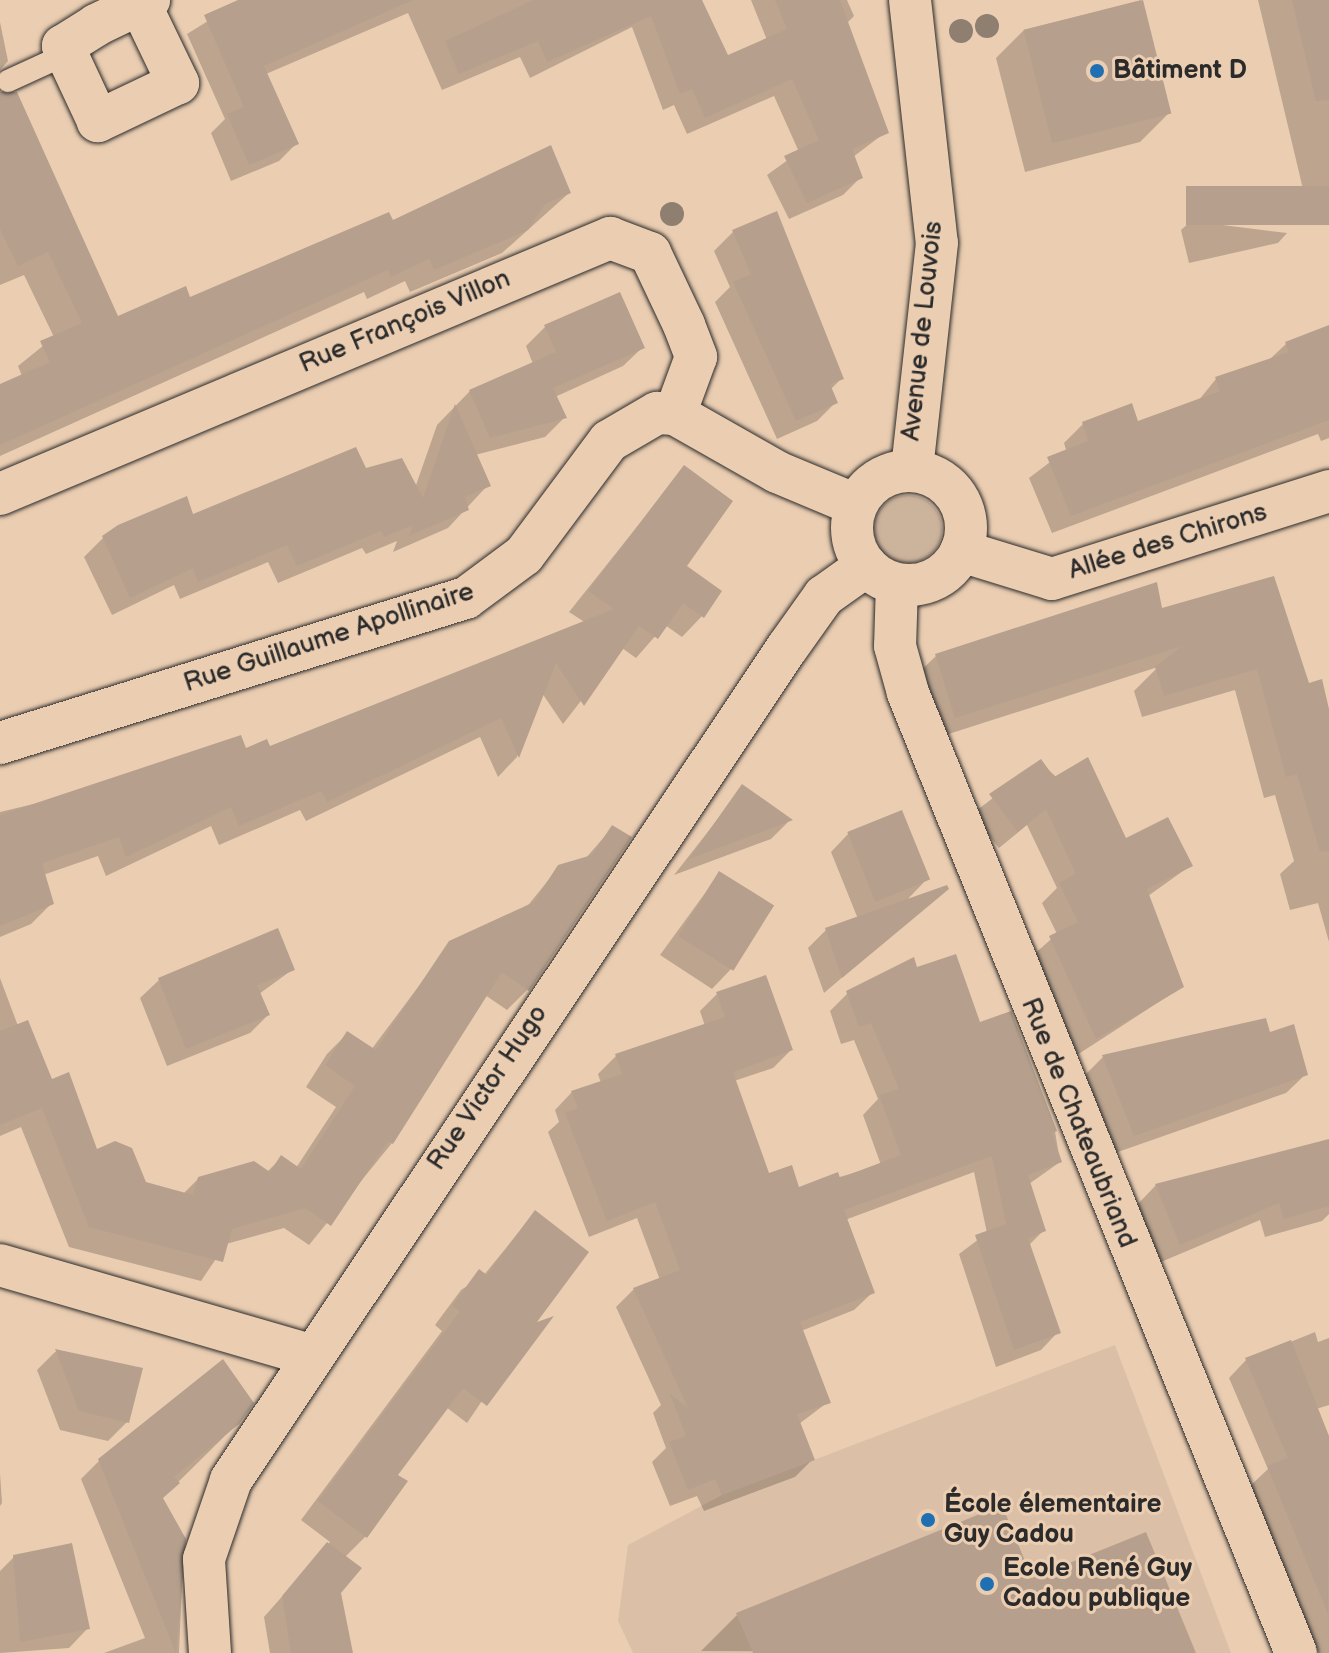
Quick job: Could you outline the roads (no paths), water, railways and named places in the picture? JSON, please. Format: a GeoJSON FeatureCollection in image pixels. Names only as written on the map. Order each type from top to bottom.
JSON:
{"type":"FeatureCollection","features":[{"type":"Feature","properties":{"kind":"street","name":"Avenue de Louvois"},"geometry":{"type":"LineString","coordinates":[[910,0],[937,243],[912,471]]}},
{"type":"Feature","properties":{"kind":"street"},"geometry":{"type":"LineString","coordinates":[[144,2],[178,83],[98,121],[63,46],[144,2]]}},
{"type":"Feature","properties":{"kind":"street","name":"Rue François Villon"},"geometry":{"type":"LineString","coordinates":[[0,494],[610,238],[650,253],[688,335],[696,357],[675,414]]}},
{"type":"Feature","properties":{"kind":"street","name":"Rue Guillaume Apollinaire"},"geometry":{"type":"LineString","coordinates":[[0,743],[466,598],[524,555],[622,430],[657,413],[675,414]]}},
{"type":"Feature","properties":{"kind":"street"},"geometry":{"type":"LineString","coordinates":[[675,414],[777,472],[856,505]]}},
{"type":"Feature","properties":{"kind":"street"},"geometry":{"type":"LineString","coordinates":[[912,471],[937,479],[957,498],[964,515],[961,551],[935,578],[882,575],[852,537],[856,505],[878,479],[912,471]]}},
{"type":"Feature","properties":{"kind":"street","name":"Allée des Chirons"},"geometry":{"type":"LineString","coordinates":[[961,551],[1052,579],[1329,491]]}},
{"type":"Feature","properties":{"kind":"street","name":"Rue Victor Hugo"},"geometry":{"type":"LineString","coordinates":[[210,1653],[202,1602],[215,1515],[310,1355],[815,609],[882,575]]}},
{"type":"Feature","properties":{"kind":"street","name":"Rue de Chateaubriand"},"geometry":{"type":"LineString","coordinates":[[882,575],[895,646],[908,693],[1296,1653]]}},
{"type":"Feature","properties":{"kind":"street"},"geometry":{"type":"LineString","coordinates":[[0,1265],[310,1355]]}},
{"type":"Feature","properties":{"kind":"lane"},"geometry":{"type":"LineString","coordinates":[[8,81],[67,54]]}},
{"type":"Feature","properties":{"kind":"place","name":"Bâtiment D"},"geometry":{"type":"Point","coordinates":[1097,71]}},
{"type":"Feature","properties":{"kind":"place","name":"École élementaire Guy Cadou"},"geometry":{"type":"Point","coordinates":[928,1520]}},
{"type":"Feature","properties":{"kind":"place","name":"Ecole René Guy Cadou publique"},"geometry":{"type":"Point","coordinates":[987,1584]}}]}
